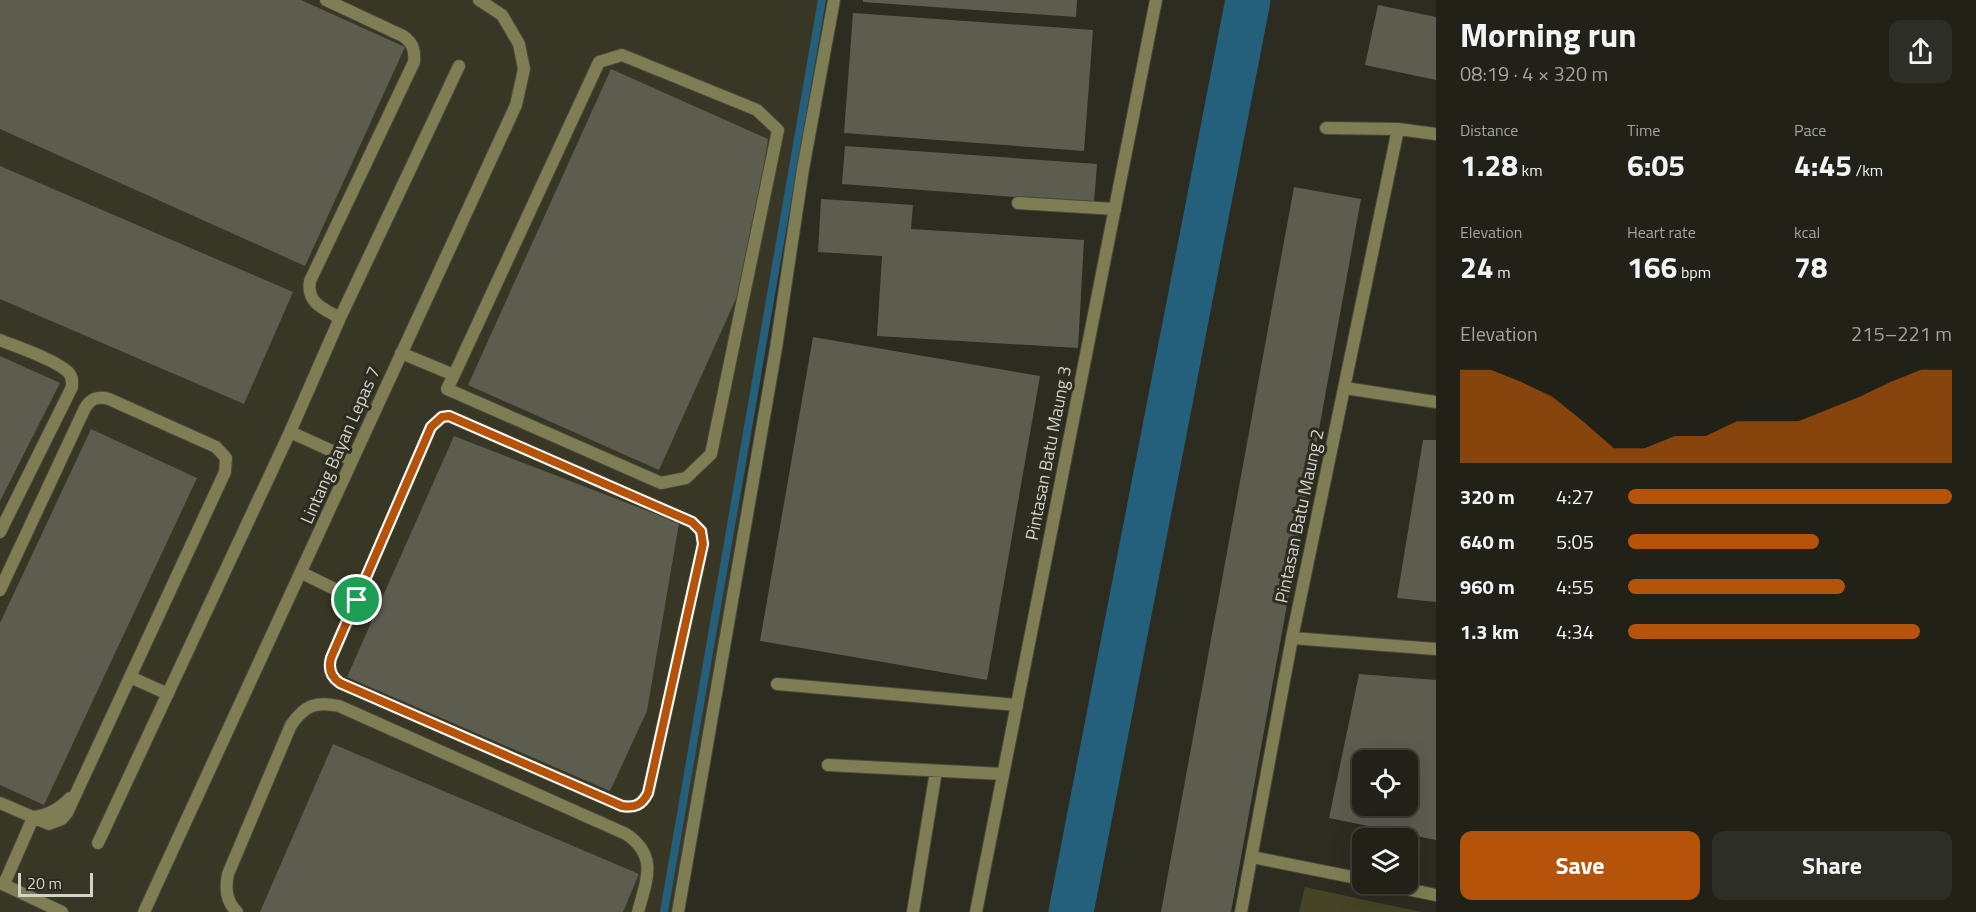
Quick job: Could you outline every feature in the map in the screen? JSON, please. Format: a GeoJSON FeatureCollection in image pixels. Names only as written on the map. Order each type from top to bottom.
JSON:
{"type":"FeatureCollection","features":[{"type":"Feature","properties":{"kind":"street"},"geometry":{"type":"LineString","coordinates":[[326,0],[403,36],[410,41],[415,52],[414,62],[310,281],[309,289],[315,304],[340,318]]}},
{"type":"Feature","properties":{"kind":"street","name":"Lintang Bayan Lepas 7"},"geometry":{"type":"LineString","coordinates":[[144,912],[516,105],[525,69],[519,44],[502,15],[479,0]]}},
{"type":"Feature","properties":{"kind":"street"},"geometry":{"type":"LineString","coordinates":[[678,912],[776,348],[803,169],[834,0]]}},
{"type":"Feature","properties":{"kind":"street","name":"Pintasan Batu Maung 3"},"geometry":{"type":"LineString","coordinates":[[976,912],[1156,0]]}},
{"type":"Feature","properties":{"kind":"street"},"geometry":{"type":"LineString","coordinates":[[622,55],[757,110],[778,130],[711,454],[686,478],[661,483],[447,389],[454,375],[599,62],[622,55]]}},
{"type":"Feature","properties":{"kind":"street"},"geometry":{"type":"LineString","coordinates":[[98,843],[459,66]]}},
{"type":"Feature","properties":{"kind":"street"},"geometry":{"type":"LineString","coordinates":[[1326,128],[1398,129],[1436,134]]}},
{"type":"Feature","properties":{"kind":"street","name":"Pintasan Batu Maung 2"},"geometry":{"type":"LineString","coordinates":[[1241,912],[1292,638],[1398,129]]}},
{"type":"Feature","properties":{"kind":"street"},"geometry":{"type":"LineString","coordinates":[[1018,203],[1115,209]]}},
{"type":"Feature","properties":{"kind":"street"},"geometry":{"type":"LineString","coordinates":[[0,340],[59,366],[73,379],[72,387],[0,532]]}},
{"type":"Feature","properties":{"kind":"street"},"geometry":{"type":"LineString","coordinates":[[401,353],[454,375]]}},
{"type":"Feature","properties":{"kind":"street"},"geometry":{"type":"LineString","coordinates":[[1345,388],[1436,402]]}},
{"type":"Feature","properties":{"kind":"street"},"geometry":{"type":"LineString","coordinates":[[0,590],[89,402],[95,398],[110,399],[216,447],[226,458],[225,472],[67,813],[56,823],[49,824],[0,803]]}},
{"type":"Feature","properties":{"kind":"street"},"geometry":{"type":"LineString","coordinates":[[442,417],[456,418],[692,522],[703,537],[648,793],[645,800],[630,807],[622,806],[334,679],[329,665],[357,600],[431,427],[442,417]]}},
{"type":"Feature","properties":{"kind":"street"},"geometry":{"type":"LineString","coordinates":[[290,432],[352,460]]}},
{"type":"Feature","properties":{"kind":"street"},"geometry":{"type":"LineString","coordinates":[[302,573],[357,600]]}},
{"type":"Feature","properties":{"kind":"street"},"geometry":{"type":"LineString","coordinates":[[1292,638],[1436,649]]}},
{"type":"Feature","properties":{"kind":"street"},"geometry":{"type":"LineString","coordinates":[[130,677],[168,694]]}},
{"type":"Feature","properties":{"kind":"street"},"geometry":{"type":"LineString","coordinates":[[777,684],[1017,705]]}},
{"type":"Feature","properties":{"kind":"street"},"geometry":{"type":"LineString","coordinates":[[237,912],[228,899],[225,887],[228,874],[291,725],[299,713],[311,705],[325,703],[339,706],[626,834],[644,851],[648,863],[648,875],[638,912]]}},
{"type":"Feature","properties":{"kind":"street"},"geometry":{"type":"LineString","coordinates":[[828,765],[1003,774]]}},
{"type":"Feature","properties":{"kind":"street"},"geometry":{"type":"LineString","coordinates":[[913,912],[936,771]]}},
{"type":"Feature","properties":{"kind":"street"},"geometry":{"type":"LineString","coordinates":[[33,818],[2,883],[62,912]]}},
{"type":"Feature","properties":{"kind":"street"},"geometry":{"type":"LineString","coordinates":[[1252,857],[1352,877]]}},
{"type":"Feature","properties":{"kind":"street"},"geometry":{"type":"LineString","coordinates":[[1418,891],[1436,895]]}},
{"type":"Feature","properties":{"kind":"shaded area"},"geometry":{"type":"Polygon","coordinates":[[[0,0],[821,0],[676,912],[0,912],[0,0]]]}},
{"type":"Feature","properties":{"kind":"shaded area"},"geometry":{"type":"Polygon","coordinates":[[[1305,887],[1421,912],[1299,912],[1305,887]]]}},
{"type":"Feature","properties":{"kind":"building"},"geometry":{"type":"Polygon","coordinates":[[[0,0],[301,0],[405,47],[305,266],[0,129],[0,0]]]}},
{"type":"Feature","properties":{"kind":"building"},"geometry":{"type":"Polygon","coordinates":[[[863,0],[1077,0],[1076,17],[863,2],[863,0]]]}},
{"type":"Feature","properties":{"kind":"building"},"geometry":{"type":"Polygon","coordinates":[[[1378,5],[1436,17],[1436,80],[1365,65],[1378,5]]]}},
{"type":"Feature","properties":{"kind":"building"},"geometry":{"type":"Polygon","coordinates":[[[853,13],[1093,30],[1084,151],[844,133],[853,13]]]}},
{"type":"Feature","properties":{"kind":"building"},"geometry":{"type":"Polygon","coordinates":[[[611,69],[768,139],[748,272],[659,470],[468,385],[611,69]]]}},
{"type":"Feature","properties":{"kind":"building"},"geometry":{"type":"Polygon","coordinates":[[[845,146],[1097,164],[1094,203],[842,184],[845,146]]]}},
{"type":"Feature","properties":{"kind":"building"},"geometry":{"type":"Polygon","coordinates":[[[0,166],[293,292],[244,404],[0,299],[0,166]]]}},
{"type":"Feature","properties":{"kind":"building"},"geometry":{"type":"Polygon","coordinates":[[[1294,187],[1361,199],[1231,912],[1161,912],[1294,187]]]}},
{"type":"Feature","properties":{"kind":"building"},"geometry":{"type":"Polygon","coordinates":[[[821,199],[913,205],[911,229],[1084,240],[1078,348],[877,336],[882,256],[818,252],[821,199]]]}},
{"type":"Feature","properties":{"kind":"building"},"geometry":{"type":"Polygon","coordinates":[[[813,337],[1040,376],[987,680],[760,641],[813,337]]]}},
{"type":"Feature","properties":{"kind":"building"},"geometry":{"type":"Polygon","coordinates":[[[0,356],[60,383],[0,501],[0,356]]]}},
{"type":"Feature","properties":{"kind":"building"},"geometry":{"type":"Polygon","coordinates":[[[91,429],[197,478],[44,805],[0,785],[0,623],[91,429]]]}},
{"type":"Feature","properties":{"kind":"building"},"geometry":{"type":"Polygon","coordinates":[[[454,436],[679,523],[647,711],[610,791],[347,677],[454,436]]]}},
{"type":"Feature","properties":{"kind":"building"},"geometry":{"type":"Polygon","coordinates":[[[1423,440],[1436,440],[1436,602],[1397,598],[1423,440]]]}},
{"type":"Feature","properties":{"kind":"building"},"geometry":{"type":"Polygon","coordinates":[[[1359,674],[1436,680],[1436,840],[1418,836],[1418,828],[1378,828],[1329,818],[1359,674]]]}},
{"type":"Feature","properties":{"kind":"building"},"geometry":{"type":"Polygon","coordinates":[[[333,744],[639,874],[623,912],[260,912],[333,744]]]}},
{"type":"Feature","properties":{"kind":"waterway"},"geometry":{"type":"LineString","coordinates":[[664,912],[822,0]]}},
{"type":"Feature","properties":{"kind":"waterway"},"geometry":{"type":"LineString","coordinates":[[1071,912],[1248,0]]}},
{"type":"Feature","properties":{"kind":"route"},"geometry":{"type":"LineString","coordinates":[[442,417],[456,418],[692,522],[701,531],[703,537],[648,793],[645,800],[630,807],[622,806],[334,679],[330,673],[331,658],[357,600],[431,427],[442,417]]}}]}
